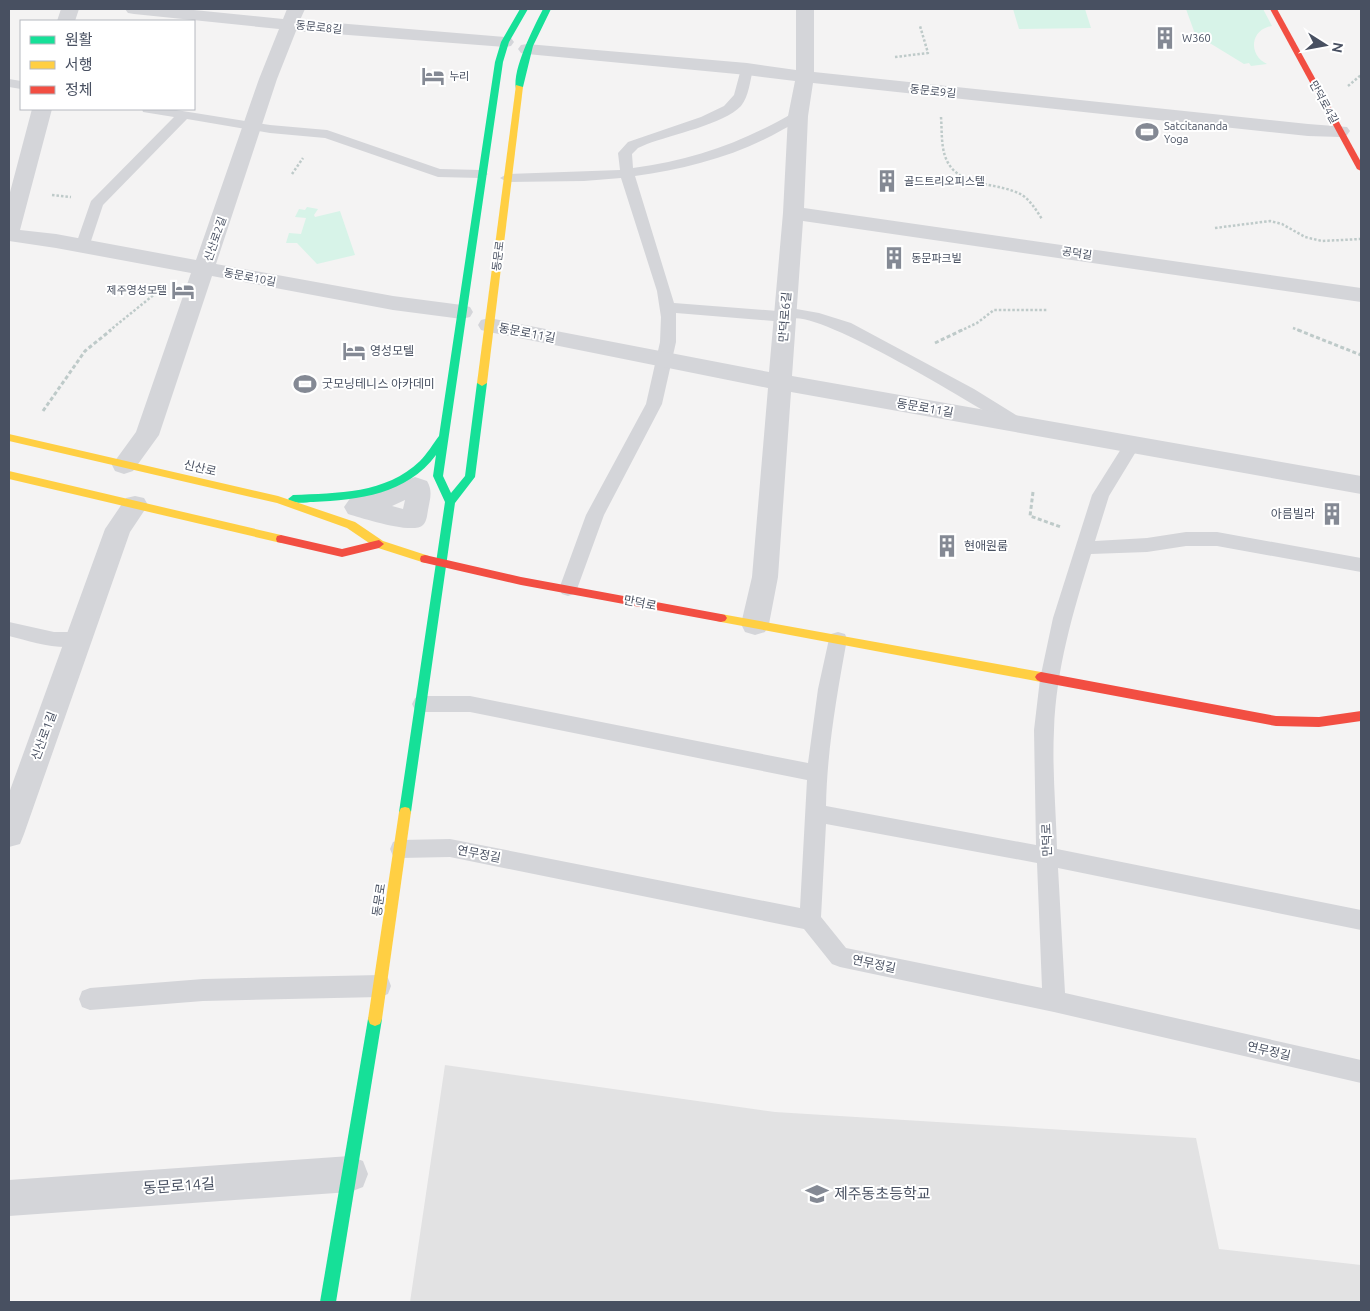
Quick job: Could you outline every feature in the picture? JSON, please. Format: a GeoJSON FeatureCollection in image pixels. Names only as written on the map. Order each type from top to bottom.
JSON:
{"type":"FeatureCollection","features":[{"type":"Feature","properties":{"kind":"main road"},"geometry":{"type":"LineString","coordinates":[[450,502],[438,476],[481,174],[498,62],[505,42],[524,9]]}},
{"type":"Feature","properties":{"kind":"main road","name":"동문로"},"geometry":{"type":"LineString","coordinates":[[328,1302],[380,986],[450,502],[470,476],[521,73],[535,28],[547,9]]}},
{"type":"Feature","properties":{"kind":"main road","name":"만덕로4길"},"geometry":{"type":"LineString","coordinates":[[1273,9],[1361,169]]}},
{"type":"Feature","properties":{"kind":"main road","name":"신산로"},"geometry":{"type":"LineString","coordinates":[[9,437],[278,500],[351,525],[379,544],[442,564]]}},
{"type":"Feature","properties":{"kind":"main road"},"geometry":{"type":"LineString","coordinates":[[278,500],[362,494],[386,488],[406,478],[424,464],[443,438]]}},
{"type":"Feature","properties":{"kind":"main road"},"geometry":{"type":"LineString","coordinates":[[9,474],[342,554],[379,544]]}},
{"type":"Feature","properties":{"kind":"main road","name":"만덕로"},"geometry":{"type":"LineString","coordinates":[[442,564],[1276,721],[1306,724],[1338,722],[1361,716]]}},
{"type":"Feature","properties":{"kind":"street","name":"동문로8길"},"geometry":{"type":"LineString","coordinates":[[134,9],[292,17],[505,42]]}},
{"type":"Feature","properties":{"kind":"street","name":"만덕로6길"},"geometry":{"type":"LineString","coordinates":[[755,624],[765,577],[793,213],[798,116],[805,76],[805,9]]}},
{"type":"Feature","properties":{"kind":"street","name":"신산로2길"},"geometry":{"type":"LineString","coordinates":[[124,464],[147,435],[292,17]]}},
{"type":"Feature","properties":{"kind":"street","name":"동문로9길"},"geometry":{"type":"LineString","coordinates":[[527,49],[747,69],[1308,130],[1340,130]]}},
{"type":"Feature","properties":{"kind":"street"},"geometry":{"type":"LineString","coordinates":[[9,234],[42,110]]}},
{"type":"Feature","properties":{"kind":"street","name":"공덕길"},"geometry":{"type":"LineString","coordinates":[[793,213],[1361,295]]}},
{"type":"Feature","properties":{"kind":"street","name":"동문로10길"},"geometry":{"type":"LineString","coordinates":[[9,234],[401,305],[462,312]]}},
{"type":"Feature","properties":{"kind":"street","name":"동문로11길"},"geometry":{"type":"LineString","coordinates":[[489,325],[780,382],[1361,485]]}},
{"type":"Feature","properties":{"kind":"street","name":"신산로1길"},"geometry":{"type":"LineString","coordinates":[[9,834],[118,529],[135,505]]}},
{"type":"Feature","properties":{"kind":"street","name":"동문로14길"},"geometry":{"type":"LineString","coordinates":[[9,1198],[350,1174]]}},
{"type":"Feature","properties":{"kind":"lane"},"geometry":{"type":"LineString","coordinates":[[568,589],[595,515],[654,404],[669,331],[667,306],[660,276],[627,174],[624,158],[628,148],[642,141],[732,107],[740,96],[747,69]]}},
{"type":"Feature","properties":{"kind":"lane"},"geometry":{"type":"LineString","coordinates":[[154,110],[253,126],[334,136],[438,173],[481,174]]}},
{"type":"Feature","properties":{"kind":"lane"},"geometry":{"type":"LineString","coordinates":[[82,246],[96,204],[100,198],[184,115]]}},
{"type":"Feature","properties":{"kind":"lane"},"geometry":{"type":"LineString","coordinates":[[507,178],[627,174],[690,162],[729,151],[766,135],[798,116]]}},
{"type":"Feature","properties":{"kind":"lane"},"geometry":{"type":"LineString","coordinates":[[667,306],[819,318],[840,325],[968,392],[1018,424]]}},
{"type":"Feature","properties":{"kind":"lane"},"geometry":{"type":"LineString","coordinates":[[1049,679],[1062,618],[1101,496],[1110,476],[1132,445]]}},
{"type":"Feature","properties":{"kind":"lane"},"geometry":{"type":"LineString","coordinates":[[1086,542],[1148,545],[1201,538],[1217,539],[1361,565]]}},
{"type":"Feature","properties":{"kind":"lane"},"geometry":{"type":"LineString","coordinates":[[9,629],[54,639],[80,639]]}},
{"type":"Feature","properties":{"kind":"lane"},"geometry":{"type":"LineString","coordinates":[[810,920],[817,773],[828,689],[838,640]]}},
{"type":"Feature","properties":{"kind":"lane","name":"만덕로"},"geometry":{"type":"LineString","coordinates":[[1049,679],[1044,730],[1047,856],[1054,1001]]}},
{"type":"Feature","properties":{"kind":"lane"},"geometry":{"type":"LineString","coordinates":[[422,704],[470,704],[817,773]]}},
{"type":"Feature","properties":{"kind":"lane"},"geometry":{"type":"LineString","coordinates":[[816,813],[1047,856],[1361,920]]}},
{"type":"Feature","properties":{"kind":"lane","name":"연무정길"},"geometry":{"type":"LineString","coordinates":[[400,849],[450,848],[810,920],[840,957],[1054,1001],[1361,1072]]}},
{"type":"Feature","properties":{"kind":"lane"},"geometry":{"type":"LineString","coordinates":[[90,998],[203,990],[380,986]]}},
{"type":"Feature","properties":{"kind":"path"},"geometry":{"type":"LineString","coordinates":[[1348,86],[1361,74]]}},
{"type":"Feature","properties":{"kind":"path"},"geometry":{"type":"LineString","coordinates":[[938,91],[944,151],[948,163],[958,174],[965,178],[1011,191],[1026,199],[1046,225],[1049,233],[1048,250]]}},
{"type":"Feature","properties":{"kind":"path"},"geometry":{"type":"LineString","coordinates":[[1215,228],[1270,222],[1282,224],[1305,237],[1322,241],[1361,238]]}},
{"type":"Feature","properties":{"kind":"path"},"geometry":{"type":"LineString","coordinates":[[43,411],[85,351],[166,285]]}},
{"type":"Feature","properties":{"kind":"path"},"geometry":{"type":"LineString","coordinates":[[913,362],[938,341],[977,323],[994,310],[1048,310]]}},
{"type":"Feature","properties":{"kind":"path"},"geometry":{"type":"LineString","coordinates":[[1293,328],[1361,355]]}},
{"type":"Feature","properties":{"kind":"path"},"geometry":{"type":"LineString","coordinates":[[1033,492],[1029,514],[1032,518],[1086,542]]}},
{"type":"Feature","properties":{"kind":"shaded area","name":"제주동초등학교"},"geometry":{"type":"Polygon","coordinates":[[[445,1065],[775,1112],[1196,1138],[1219,1249],[1361,1265],[1361,1302],[410,1302],[445,1065]]]}},
{"type":"Feature","properties":{"kind":"green space"},"geometry":{"type":"Polygon","coordinates":[[[1013,9],[1085,9],[1091,28],[1019,29],[1013,9]]]}},
{"type":"Feature","properties":{"kind":"green space"},"geometry":{"type":"Polygon","coordinates":[[[1186,9],[1263,9],[1272,26],[1259,32],[1254,43],[1254,49],[1261,60],[1267,64],[1251,66],[1249,63],[1244,64],[1195,34],[1186,9]]]}},
{"type":"Feature","properties":{"kind":"green space"},"geometry":{"type":"Polygon","coordinates":[[[307,207],[318,209],[314,215],[315,217],[340,211],[355,255],[317,264],[297,243],[286,243],[289,233],[301,234],[306,218],[295,217],[299,209],[305,210],[307,207]]]}},
{"type":"Feature","properties":{"kind":"traffic: fast"},"geometry":{"type":"LineString","coordinates":[[450,502],[438,476],[499,62],[505,42],[524,9]]}},
{"type":"Feature","properties":{"kind":"traffic: fast"},"geometry":{"type":"LineString","coordinates":[[519,87],[529,46],[547,9]]}},
{"type":"Feature","properties":{"kind":"traffic: fast"},"geometry":{"type":"LineString","coordinates":[[405,812],[450,502],[470,477],[482,383]]}},
{"type":"Feature","properties":{"kind":"traffic: fast"},"geometry":{"type":"LineString","coordinates":[[293,499],[346,496],[380,489],[396,483],[410,475],[424,463],[443,438]]}},
{"type":"Feature","properties":{"kind":"traffic: fast"},"geometry":{"type":"LineString","coordinates":[[328,1302],[375,1019]]}},
{"type":"Feature","properties":{"kind":"traffic: slow"},"geometry":{"type":"LineString","coordinates":[[482,383],[519,87]]}},
{"type":"Feature","properties":{"kind":"traffic: slow"},"geometry":{"type":"LineString","coordinates":[[9,437],[278,500],[351,525],[379,544],[425,559]]}},
{"type":"Feature","properties":{"kind":"traffic: slow"},"geometry":{"type":"LineString","coordinates":[[9,475],[281,539]]}},
{"type":"Feature","properties":{"kind":"traffic: slow"},"geometry":{"type":"LineString","coordinates":[[721,618],[1041,677]]}},
{"type":"Feature","properties":{"kind":"traffic: slow"},"geometry":{"type":"LineString","coordinates":[[375,1019],[405,812]]}},
{"type":"Feature","properties":{"kind":"traffic: jam"},"geometry":{"type":"LineString","coordinates":[[1273,9],[1361,169]]}},
{"type":"Feature","properties":{"kind":"traffic: jam"},"geometry":{"type":"LineString","coordinates":[[281,539],[342,553],[379,544]]}},
{"type":"Feature","properties":{"kind":"traffic: jam"},"geometry":{"type":"LineString","coordinates":[[425,559],[521,581],[721,618]]}},
{"type":"Feature","properties":{"kind":"traffic: jam"},"geometry":{"type":"LineString","coordinates":[[1041,677],[1276,721],[1319,722],[1361,716]]}},
{"type":"Feature","properties":{"kind":"place","name":"W360"},"geometry":{"type":"Point","coordinates":[1165,38]}},
{"type":"Feature","properties":{"kind":"place","name":"누리"},"geometry":{"type":"Point","coordinates":[433,76]}},
{"type":"Feature","properties":{"kind":"place","name":"Satcitananda Yoga"},"geometry":{"type":"Point","coordinates":[1147,132]}},
{"type":"Feature","properties":{"kind":"place","name":"골드트리오피스텔"},"geometry":{"type":"Point","coordinates":[887,181]}},
{"type":"Feature","properties":{"kind":"place","name":"동문파크빌"},"geometry":{"type":"Point","coordinates":[894,258]}},
{"type":"Feature","properties":{"kind":"place","name":"제주영성모텔"},"geometry":{"type":"Point","coordinates":[183,290]}},
{"type":"Feature","properties":{"kind":"place","name":"영성모텔"},"geometry":{"type":"Point","coordinates":[354,351]}},
{"type":"Feature","properties":{"kind":"place","name":"굿모닝테니스 아카데미"},"geometry":{"type":"Point","coordinates":[305,384]}},
{"type":"Feature","properties":{"kind":"place","name":"아름빌라"},"geometry":{"type":"Point","coordinates":[1332,514]}},
{"type":"Feature","properties":{"kind":"place","name":"현애원룸"},"geometry":{"type":"Point","coordinates":[947,546]}},
{"type":"Feature","properties":{"kind":"place","name":"제주동초등학교"},"geometry":{"type":"Point","coordinates":[817,1194]}}]}
